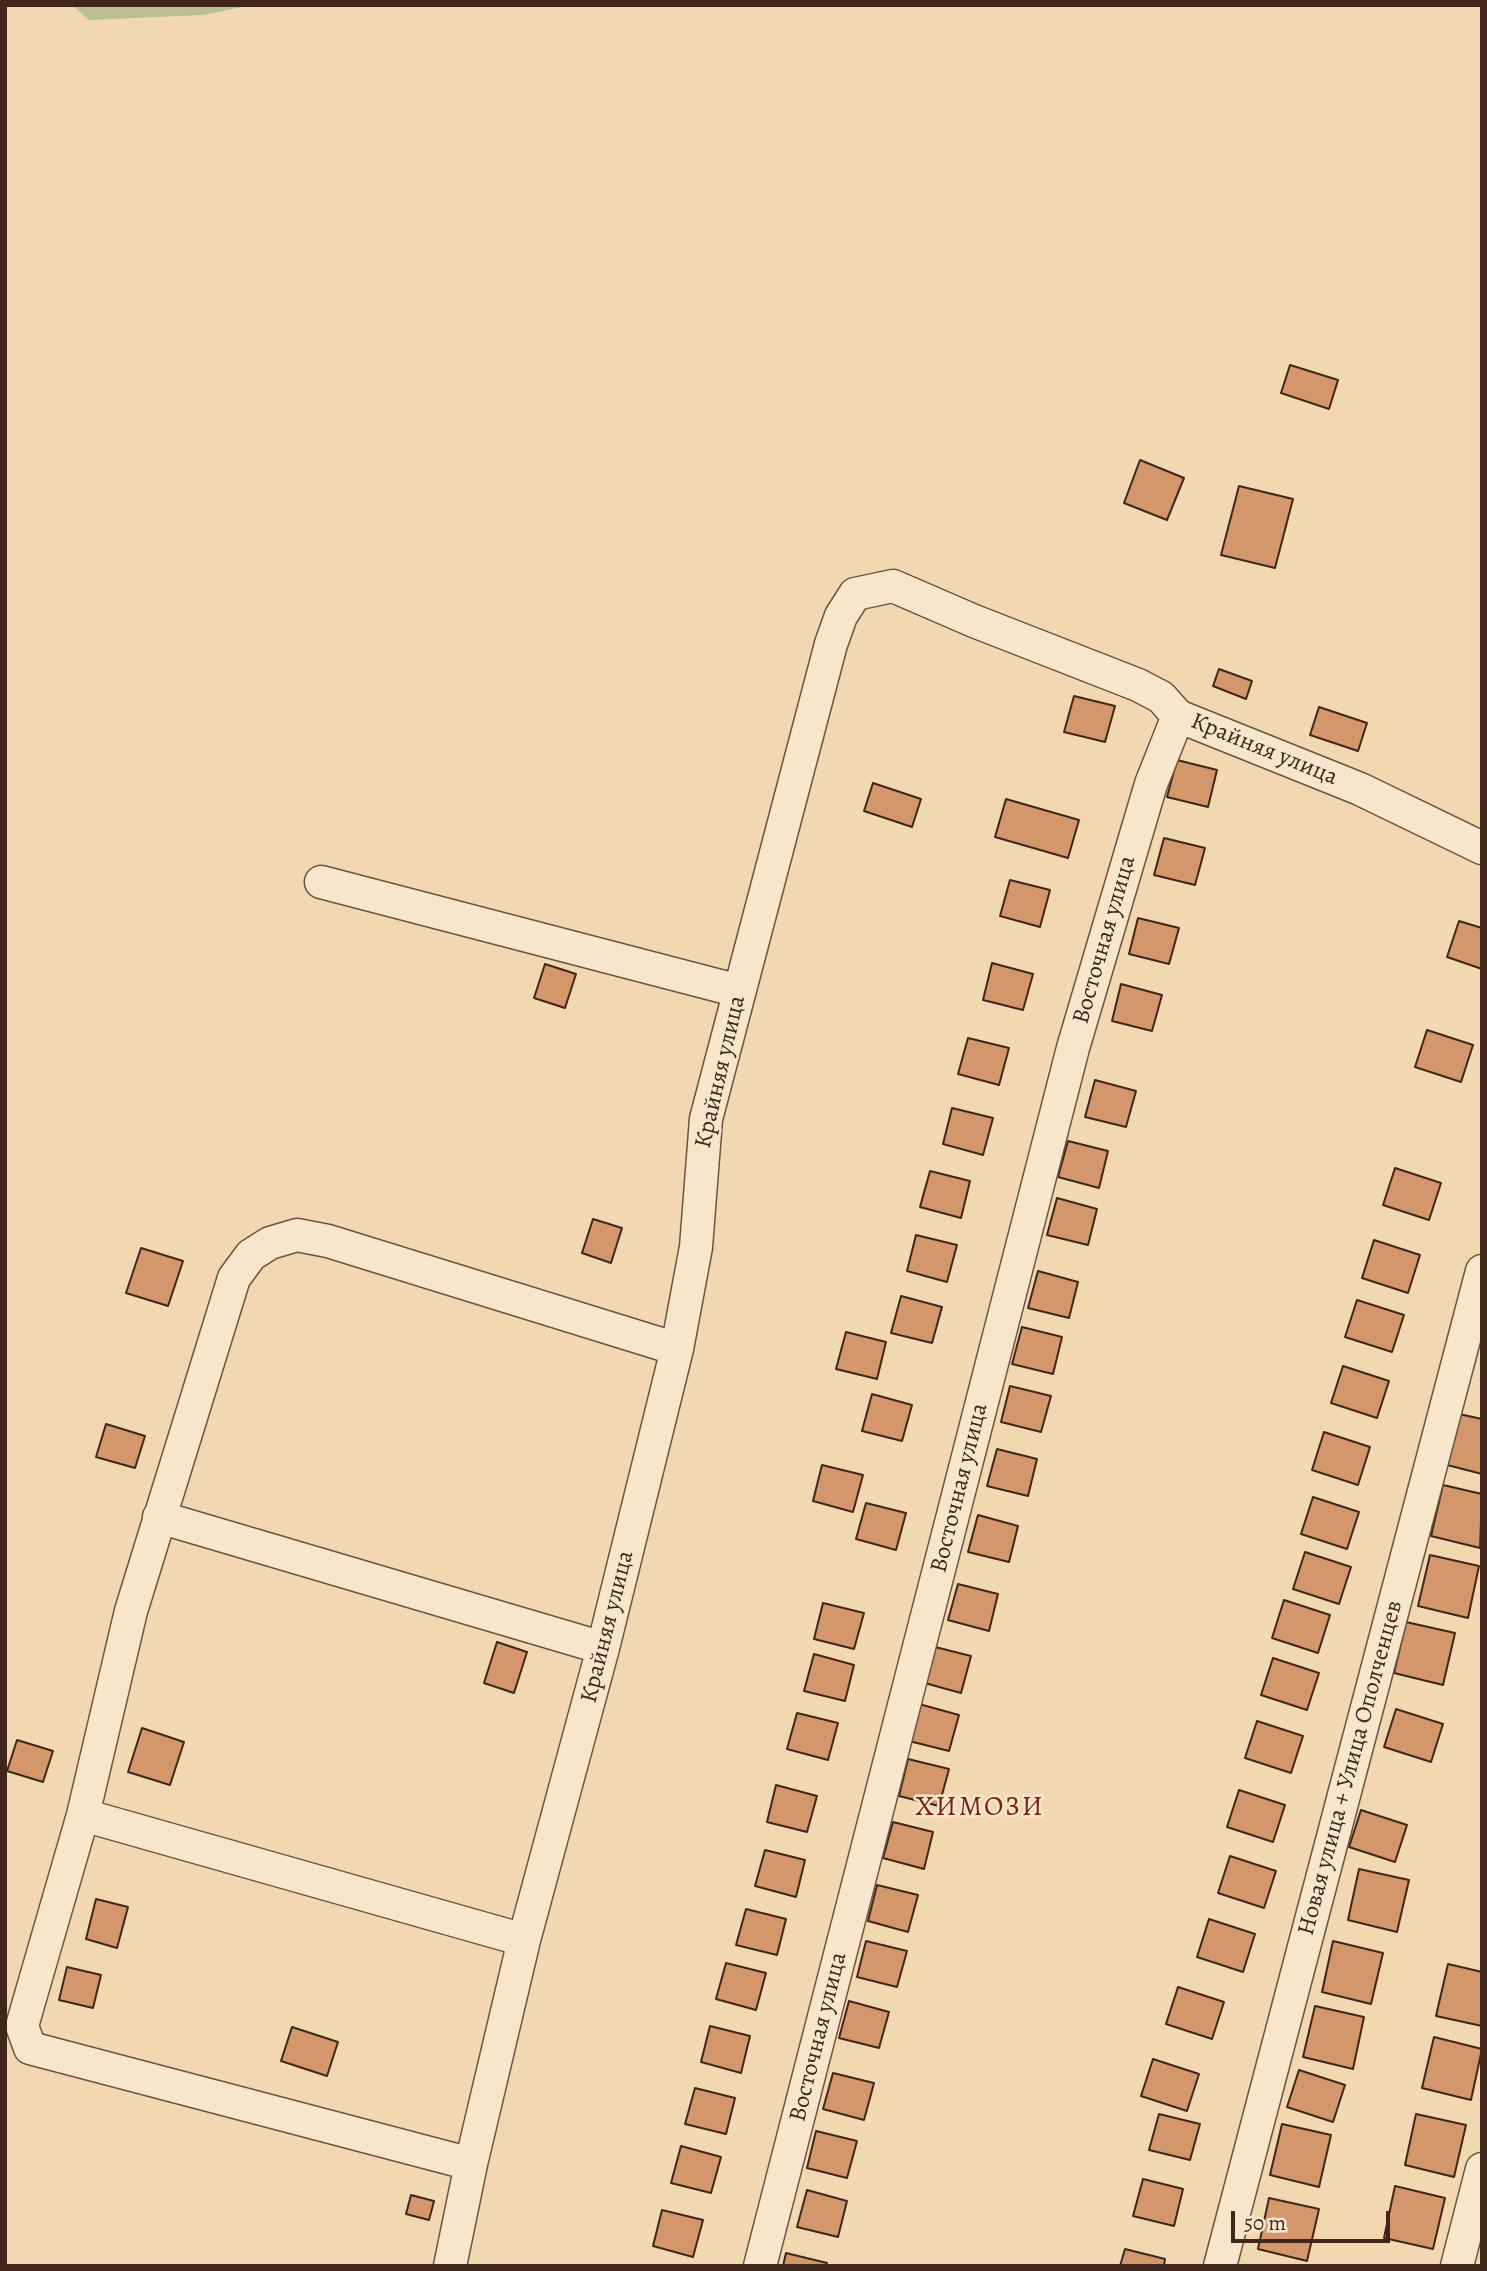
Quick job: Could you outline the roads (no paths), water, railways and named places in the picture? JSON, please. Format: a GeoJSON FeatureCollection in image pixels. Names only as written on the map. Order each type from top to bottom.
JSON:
{"type":"FeatureCollection","features":[{"type":"Feature","properties":{"kind":"street","name":"Крайняя улица"},"geometry":{"type":"LineString","coordinates":[[450,2266],[524,1940],[603,1648],[677,1349],[696,1247],[699,1176],[706,1119],[831,644],[841,616],[855,594],[893,586],[974,621],[1138,685],[1161,697],[1178,716],[1360,789],[1482,848]]}},
{"type":"Feature","properties":{"kind":"street","name":"Восточная улица"},"geometry":{"type":"LineString","coordinates":[[760,2266],[1073,1048],[1151,784],[1178,716]]}},
{"type":"Feature","properties":{"kind":"street"},"geometry":{"type":"LineString","coordinates":[[321,882],[739,991]]}},
{"type":"Feature","properties":{"kind":"street"},"geometry":{"type":"LineString","coordinates":[[471,2164],[30,2048],[22,2026],[83,1815],[131,1611],[234,1278],[251,1255],[270,1243],[297,1235],[328,1241],[677,1349]]}},
{"type":"Feature","properties":{"kind":"street","name":"Новая улица + Улица Ополченцев"},"geometry":{"type":"LineString","coordinates":[[1220,2266],[1482,1271]]}},
{"type":"Feature","properties":{"kind":"street"},"geometry":{"type":"LineString","coordinates":[[159,1517],[603,1648]]}},
{"type":"Feature","properties":{"kind":"street"},"geometry":{"type":"LineString","coordinates":[[83,1815],[524,1940]]}},
{"type":"Feature","properties":{"kind":"street"},"geometry":{"type":"LineString","coordinates":[[1457,2266],[1482,2169]]}},
{"type":"Feature","properties":{"kind":"district","name":"ХИМОЗИ"},"geometry":{"type":"Point","coordinates":[980,1808]}}]}
